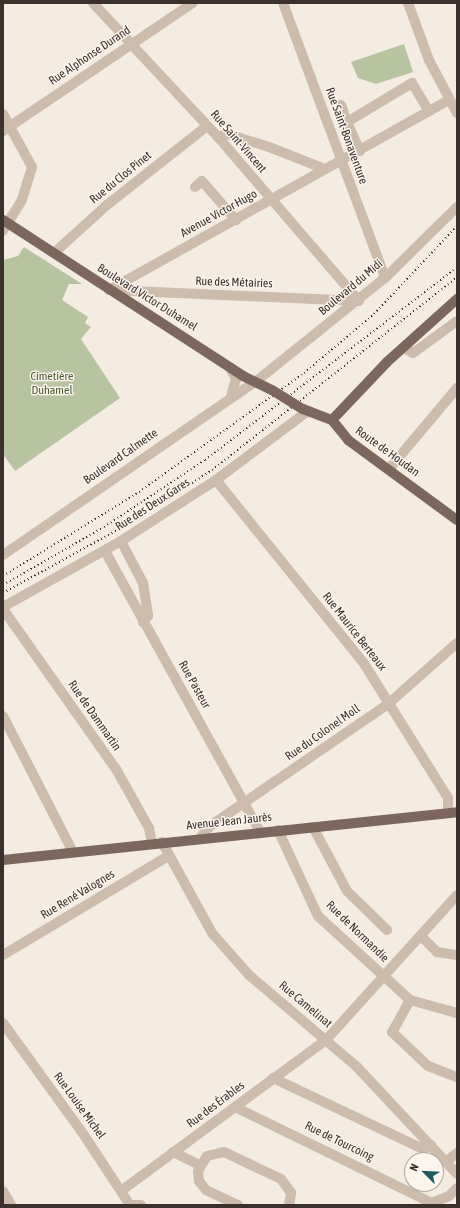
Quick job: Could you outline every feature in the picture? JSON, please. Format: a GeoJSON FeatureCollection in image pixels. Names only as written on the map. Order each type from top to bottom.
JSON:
{"type":"FeatureCollection","features":[{"type":"Feature","properties":{"kind":"main road","name":"Boulevard Victor Duhamel"},"geometry":{"type":"LineString","coordinates":[[5,225],[54,254],[230,368],[306,410]]}},
{"type":"Feature","properties":{"kind":"main road"},"geometry":{"type":"LineString","coordinates":[[306,410],[335,417],[401,351],[457,299]]}},
{"type":"Feature","properties":{"kind":"main road","name":"Route de Houdan"},"geometry":{"type":"LineString","coordinates":[[335,417],[340,433],[457,520]]}},
{"type":"Feature","properties":{"kind":"main road","name":"Avenue Jean Jaurès"},"geometry":{"type":"LineString","coordinates":[[3,860],[453,812]]}},
{"type":"Feature","properties":{"kind":"street","name":"Rue Saint-Vincent"},"geometry":{"type":"LineString","coordinates":[[93,3],[218,137],[359,301]]}},
{"type":"Feature","properties":{"kind":"street","name":"Rue Alphonse Durand"},"geometry":{"type":"LineString","coordinates":[[7,129],[193,3]]}},
{"type":"Feature","properties":{"kind":"street","name":"Rue Saint-Bonaventure"},"geometry":{"type":"LineString","coordinates":[[283,3],[385,278]]}},
{"type":"Feature","properties":{"kind":"street"},"geometry":{"type":"LineString","coordinates":[[408,3],[429,60],[457,113]]}},
{"type":"Feature","properties":{"kind":"street"},"geometry":{"type":"LineString","coordinates":[[347,122],[412,83],[429,111]]}},
{"type":"Feature","properties":{"kind":"street","name":"Avenue Victor Hugo"},"geometry":{"type":"LineString","coordinates":[[109,290],[322,171],[342,162],[449,100]]}},
{"type":"Feature","properties":{"kind":"street"},"geometry":{"type":"LineString","coordinates":[[341,105],[360,151]]}},
{"type":"Feature","properties":{"kind":"street"},"geometry":{"type":"LineString","coordinates":[[3,114],[7,129],[32,168],[22,200],[5,225]]}},
{"type":"Feature","properties":{"kind":"street","name":"Rue du Clos Pinet"},"geometry":{"type":"LineString","coordinates":[[54,254],[107,205],[207,126]]}},
{"type":"Feature","properties":{"kind":"street"},"geometry":{"type":"LineString","coordinates":[[218,137],[227,134],[269,147],[320,167],[322,171]]}},
{"type":"Feature","properties":{"kind":"street"},"geometry":{"type":"LineString","coordinates":[[195,187],[202,181],[236,220]]}},
{"type":"Feature","properties":{"kind":"street","name":"Boulevard du Midi"},"geometry":{"type":"LineString","coordinates":[[255,382],[359,301],[385,278],[457,207]]}},
{"type":"Feature","properties":{"kind":"street"},"geometry":{"type":"LineString","coordinates":[[129,278],[134,291]]}},
{"type":"Feature","properties":{"kind":"street","name":"Rue des Métairies"},"geometry":{"type":"LineString","coordinates":[[109,290],[359,301]]}},
{"type":"Feature","properties":{"kind":"street"},"geometry":{"type":"LineString","coordinates":[[401,351],[412,353],[457,321]]}},
{"type":"Feature","properties":{"kind":"street"},"geometry":{"type":"LineString","coordinates":[[230,368],[236,379],[231,397]]}},
{"type":"Feature","properties":{"kind":"street","name":"Boulevard Calmette"},"geometry":{"type":"LineString","coordinates":[[3,555],[231,397],[255,382]]}},
{"type":"Feature","properties":{"kind":"street"},"geometry":{"type":"LineString","coordinates":[[389,469],[457,388]]}},
{"type":"Feature","properties":{"kind":"street","name":"Rue des Deux Gares"},"geometry":{"type":"LineString","coordinates":[[3,608],[105,551],[216,480],[306,410]]}},
{"type":"Feature","properties":{"kind":"street","name":"Rue Maurice Berteaux"},"geometry":{"type":"LineString","coordinates":[[216,480],[363,662],[448,798],[453,812]]}},
{"type":"Feature","properties":{"kind":"street"},"geometry":{"type":"LineString","coordinates":[[121,541],[143,584],[148,616],[143,622]]}},
{"type":"Feature","properties":{"kind":"street","name":"Rue Pasteur"},"geometry":{"type":"LineString","coordinates":[[105,551],[260,832]]}},
{"type":"Feature","properties":{"kind":"street","name":"Rue de Dammartin"},"geometry":{"type":"LineString","coordinates":[[3,608],[116,770],[157,843]]}},
{"type":"Feature","properties":{"kind":"street","name":"Rue du Colonel Moll"},"geometry":{"type":"LineString","coordinates":[[200,838],[210,826],[388,704],[457,643]]}},
{"type":"Feature","properties":{"kind":"street"},"geometry":{"type":"LineString","coordinates":[[3,716],[73,852]]}},
{"type":"Feature","properties":{"kind":"street"},"geometry":{"type":"LineString","coordinates":[[312,827],[347,891],[387,930]]}},
{"type":"Feature","properties":{"kind":"street","name":"Rue de Normandie"},"geometry":{"type":"LineString","coordinates":[[278,830],[318,916],[410,1000],[457,1013]]}},
{"type":"Feature","properties":{"kind":"street","name":"Rue Camelinat"},"geometry":{"type":"LineString","coordinates":[[157,843],[167,857],[212,933],[249,975],[358,1067],[456,1172]]}},
{"type":"Feature","properties":{"kind":"street","name":"Rue René Valognes"},"geometry":{"type":"LineString","coordinates":[[3,955],[167,857]]}},
{"type":"Feature","properties":{"kind":"street","name":"Rue des Érables"},"geometry":{"type":"LineString","coordinates":[[121,1190],[326,1040],[385,977],[457,895]]}},
{"type":"Feature","properties":{"kind":"street"},"geometry":{"type":"LineString","coordinates":[[421,936],[437,952],[457,955]]}},
{"type":"Feature","properties":{"kind":"street"},"geometry":{"type":"LineString","coordinates":[[410,1000],[392,1032],[428,1066],[457,1077]]}},
{"type":"Feature","properties":{"kind":"street","name":"Rue Louise Michel"},"geometry":{"type":"LineString","coordinates":[[3,1024],[131,1205]]}},
{"type":"Feature","properties":{"kind":"street"},"geometry":{"type":"LineString","coordinates":[[273,1078],[423,1149],[431,1145]]}},
{"type":"Feature","properties":{"kind":"street","name":"Rue de Tourcoing"},"geometry":{"type":"LineString","coordinates":[[235,1107],[429,1204]]}},
{"type":"Feature","properties":{"kind":"street"},"geometry":{"type":"LineString","coordinates":[[173,1152],[200,1165]]}},
{"type":"Feature","properties":{"kind":"street"},"geometry":{"type":"LineString","coordinates":[[238,1205],[206,1190],[199,1181],[200,1165],[207,1156],[224,1152],[281,1179],[291,1193],[289,1205]]}},
{"type":"Feature","properties":{"kind":"street"},"geometry":{"type":"LineString","coordinates":[[447,1161],[457,1154]]}},
{"type":"Feature","properties":{"kind":"street"},"geometry":{"type":"LineString","coordinates":[[429,1204],[449,1196],[457,1188]]}},
{"type":"Feature","properties":{"kind":"street"},"geometry":{"type":"LineString","coordinates":[[3,1191],[11,1205]]}},
{"type":"Feature","properties":{"kind":"street"},"geometry":{"type":"LineString","coordinates":[[131,1205],[141,1205]]}},
{"type":"Feature","properties":{"kind":"green space"},"geometry":{"type":"Polygon","coordinates":[[[404,44],[413,72],[376,84],[358,78],[351,62],[404,44]]]}},
{"type":"Feature","properties":{"kind":"green space","name":"Cimetière Duhamel"},"geometry":{"type":"Polygon","coordinates":[[[24,247],[82,284],[69,284],[62,300],[88,317],[85,323],[91,327],[81,339],[120,398],[15,471],[3,454],[3,260],[18,256],[24,247]]]}},
{"type":"Feature","properties":{"kind":"railway"},"geometry":{"type":"LineString","coordinates":[[3,576],[139,492],[304,373],[374,314],[457,226]]}},
{"type":"Feature","properties":{"kind":"railway"},"geometry":{"type":"LineString","coordinates":[[3,585],[104,527],[205,460],[457,267]]}},
{"type":"Feature","properties":{"kind":"railway"},"geometry":{"type":"LineString","coordinates":[[3,593],[135,520],[212,470],[457,277]]}}]}
